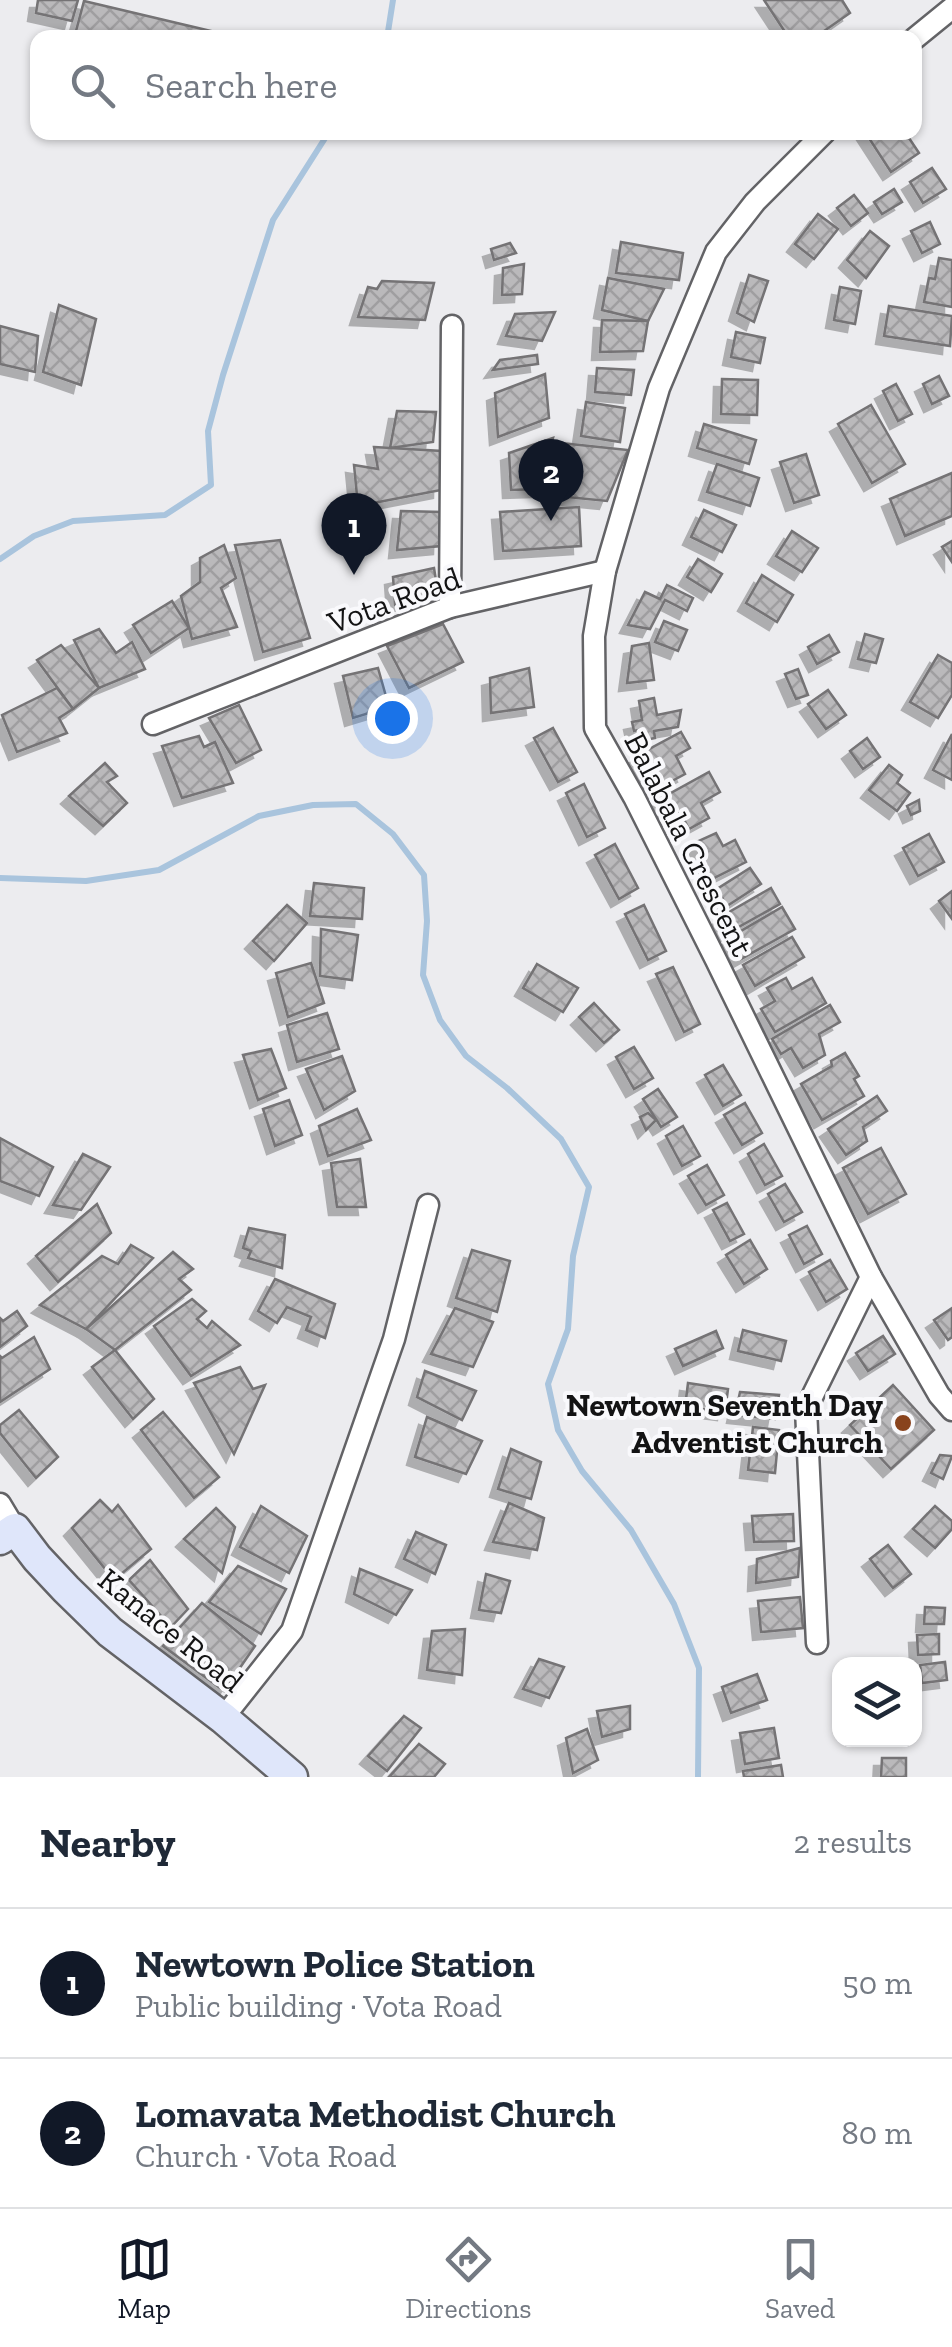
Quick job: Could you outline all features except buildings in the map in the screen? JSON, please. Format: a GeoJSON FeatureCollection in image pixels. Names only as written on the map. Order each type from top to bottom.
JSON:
{"type":"FeatureCollection","features":[{"type":"Feature","properties":{"kind":"street"},"geometry":{"type":"LineString","coordinates":[[922,32],[952,8]]}},
{"type":"Feature","properties":{"kind":"street","name":"Balabala Crescent"},"geometry":{"type":"LineString","coordinates":[[817,140],[755,202],[716,252],[660,388],[605,571],[594,636],[595,728],[716,960],[871,1277],[939,1395],[952,1410]]}},
{"type":"Feature","properties":{"kind":"street"},"geometry":{"type":"LineString","coordinates":[[450,608],[452,326]]}},
{"type":"Feature","properties":{"kind":"street","name":"Vota Road"},"geometry":{"type":"LineString","coordinates":[[153,724],[450,608],[605,571]]}},
{"type":"Feature","properties":{"kind":"street"},"geometry":{"type":"LineString","coordinates":[[224,1718],[292,1630],[394,1339],[428,1205]]}},
{"type":"Feature","properties":{"kind":"street"},"geometry":{"type":"LineString","coordinates":[[817,1643],[806,1408],[871,1277]]}},
{"type":"Feature","properties":{"kind":"street","name":"Kanace Road"},"geometry":{"type":"LineString","coordinates":[[5,1524],[110,1632],[224,1718],[292,1777]]}},
{"type":"Feature","properties":{"kind":"waterway"},"geometry":{"type":"LineString","coordinates":[[388,30],[393,0]]}},
{"type":"Feature","properties":{"kind":"waterway"},"geometry":{"type":"LineString","coordinates":[[0,559],[34,536],[73,521],[165,515],[211,485],[208,431],[273,220],[324,140]]}},
{"type":"Feature","properties":{"kind":"waterway"},"geometry":{"type":"LineString","coordinates":[[0,878],[86,881],[159,870],[259,816],[313,805],[356,804],[393,834],[424,875],[427,921],[423,975],[440,1020],[466,1056],[561,1139],[589,1187],[573,1256],[568,1329],[548,1384],[558,1430],[582,1471],[631,1530],[674,1604],[699,1668],[698,1777]]}},
{"type":"Feature","properties":{"kind":"place","name":"Lomavata Methodist Church"},"geometry":{"type":"Point","coordinates":[551,521]}},
{"type":"Feature","properties":{"kind":"place","name":"Newtown Police Station"},"geometry":{"type":"Point","coordinates":[354,575]}},
{"type":"Feature","properties":{"kind":"place","name":"Newtown Seventh Day Adventist Church"},"geometry":{"type":"Point","coordinates":[903,1423]}}]}
